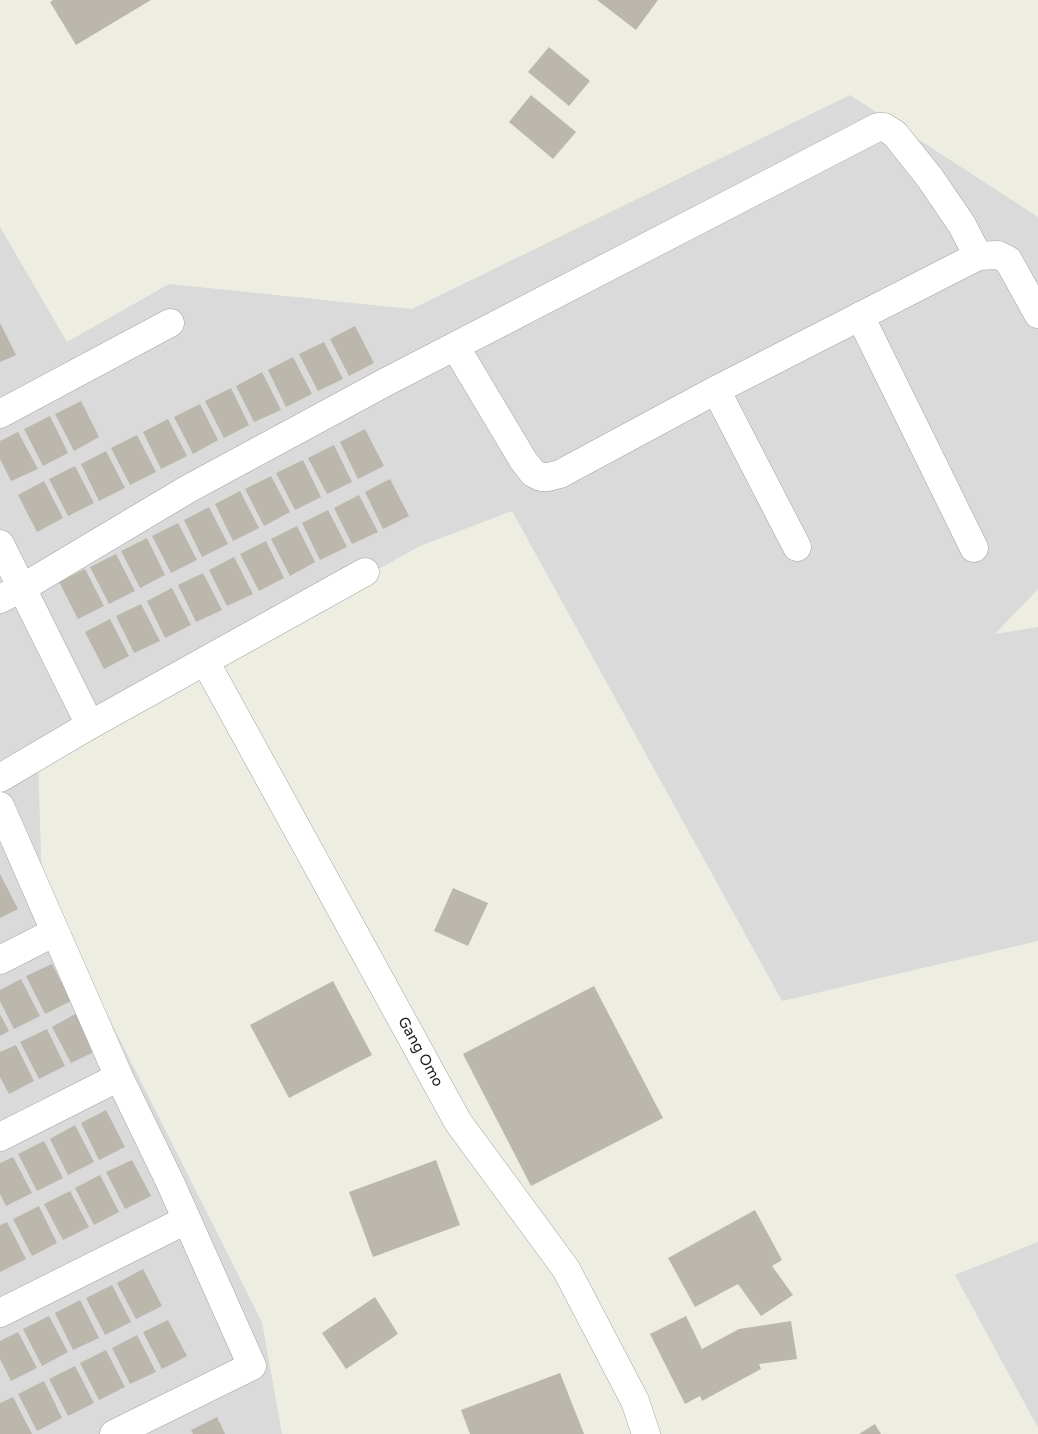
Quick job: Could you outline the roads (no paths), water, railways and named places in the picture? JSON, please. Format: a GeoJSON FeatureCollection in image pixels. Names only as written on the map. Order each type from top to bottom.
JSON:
{"type":"FeatureCollection","features":[{"type":"Feature","properties":{"kind":"street"},"geometry":{"type":"LineString","coordinates":[[11,594],[188,489],[455,346],[878,127],[888,129],[895,134],[930,178],[957,217],[978,256]]}},
{"type":"Feature","properties":{"kind":"street"},"geometry":{"type":"LineString","coordinates":[[455,346],[523,460],[533,473],[541,477],[560,474],[716,390],[978,256],[998,255],[1008,260],[1038,314]]}},
{"type":"Feature","properties":{"kind":"street"},"geometry":{"type":"LineString","coordinates":[[860,316],[974,548]]}},
{"type":"Feature","properties":{"kind":"street"},"geometry":{"type":"LineString","coordinates":[[0,414],[170,323]]}},
{"type":"Feature","properties":{"kind":"street"},"geometry":{"type":"LineString","coordinates":[[716,390],[797,547]]}},
{"type":"Feature","properties":{"kind":"street"},"geometry":{"type":"LineString","coordinates":[[0,544],[11,594],[90,725]]}},
{"type":"Feature","properties":{"kind":"street"},"geometry":{"type":"LineString","coordinates":[[0,778],[90,725],[365,572]]}},
{"type":"Feature","properties":{"kind":"street","name":"Gang Omo"},"geometry":{"type":"LineString","coordinates":[[205,662],[458,1122],[566,1269],[635,1401],[646,1434]]}},
{"type":"Feature","properties":{"kind":"street"},"geometry":{"type":"LineString","coordinates":[[0,806],[118,1077],[170,1182],[252,1366],[114,1434]]}},
{"type":"Feature","properties":{"kind":"street"},"geometry":{"type":"LineString","coordinates":[[0,960],[55,932]]}},
{"type":"Feature","properties":{"kind":"street"},"geometry":{"type":"LineString","coordinates":[[0,1137],[118,1077]]}},
{"type":"Feature","properties":{"kind":"street"},"geometry":{"type":"LineString","coordinates":[[0,1313],[186,1220]]}}]}
